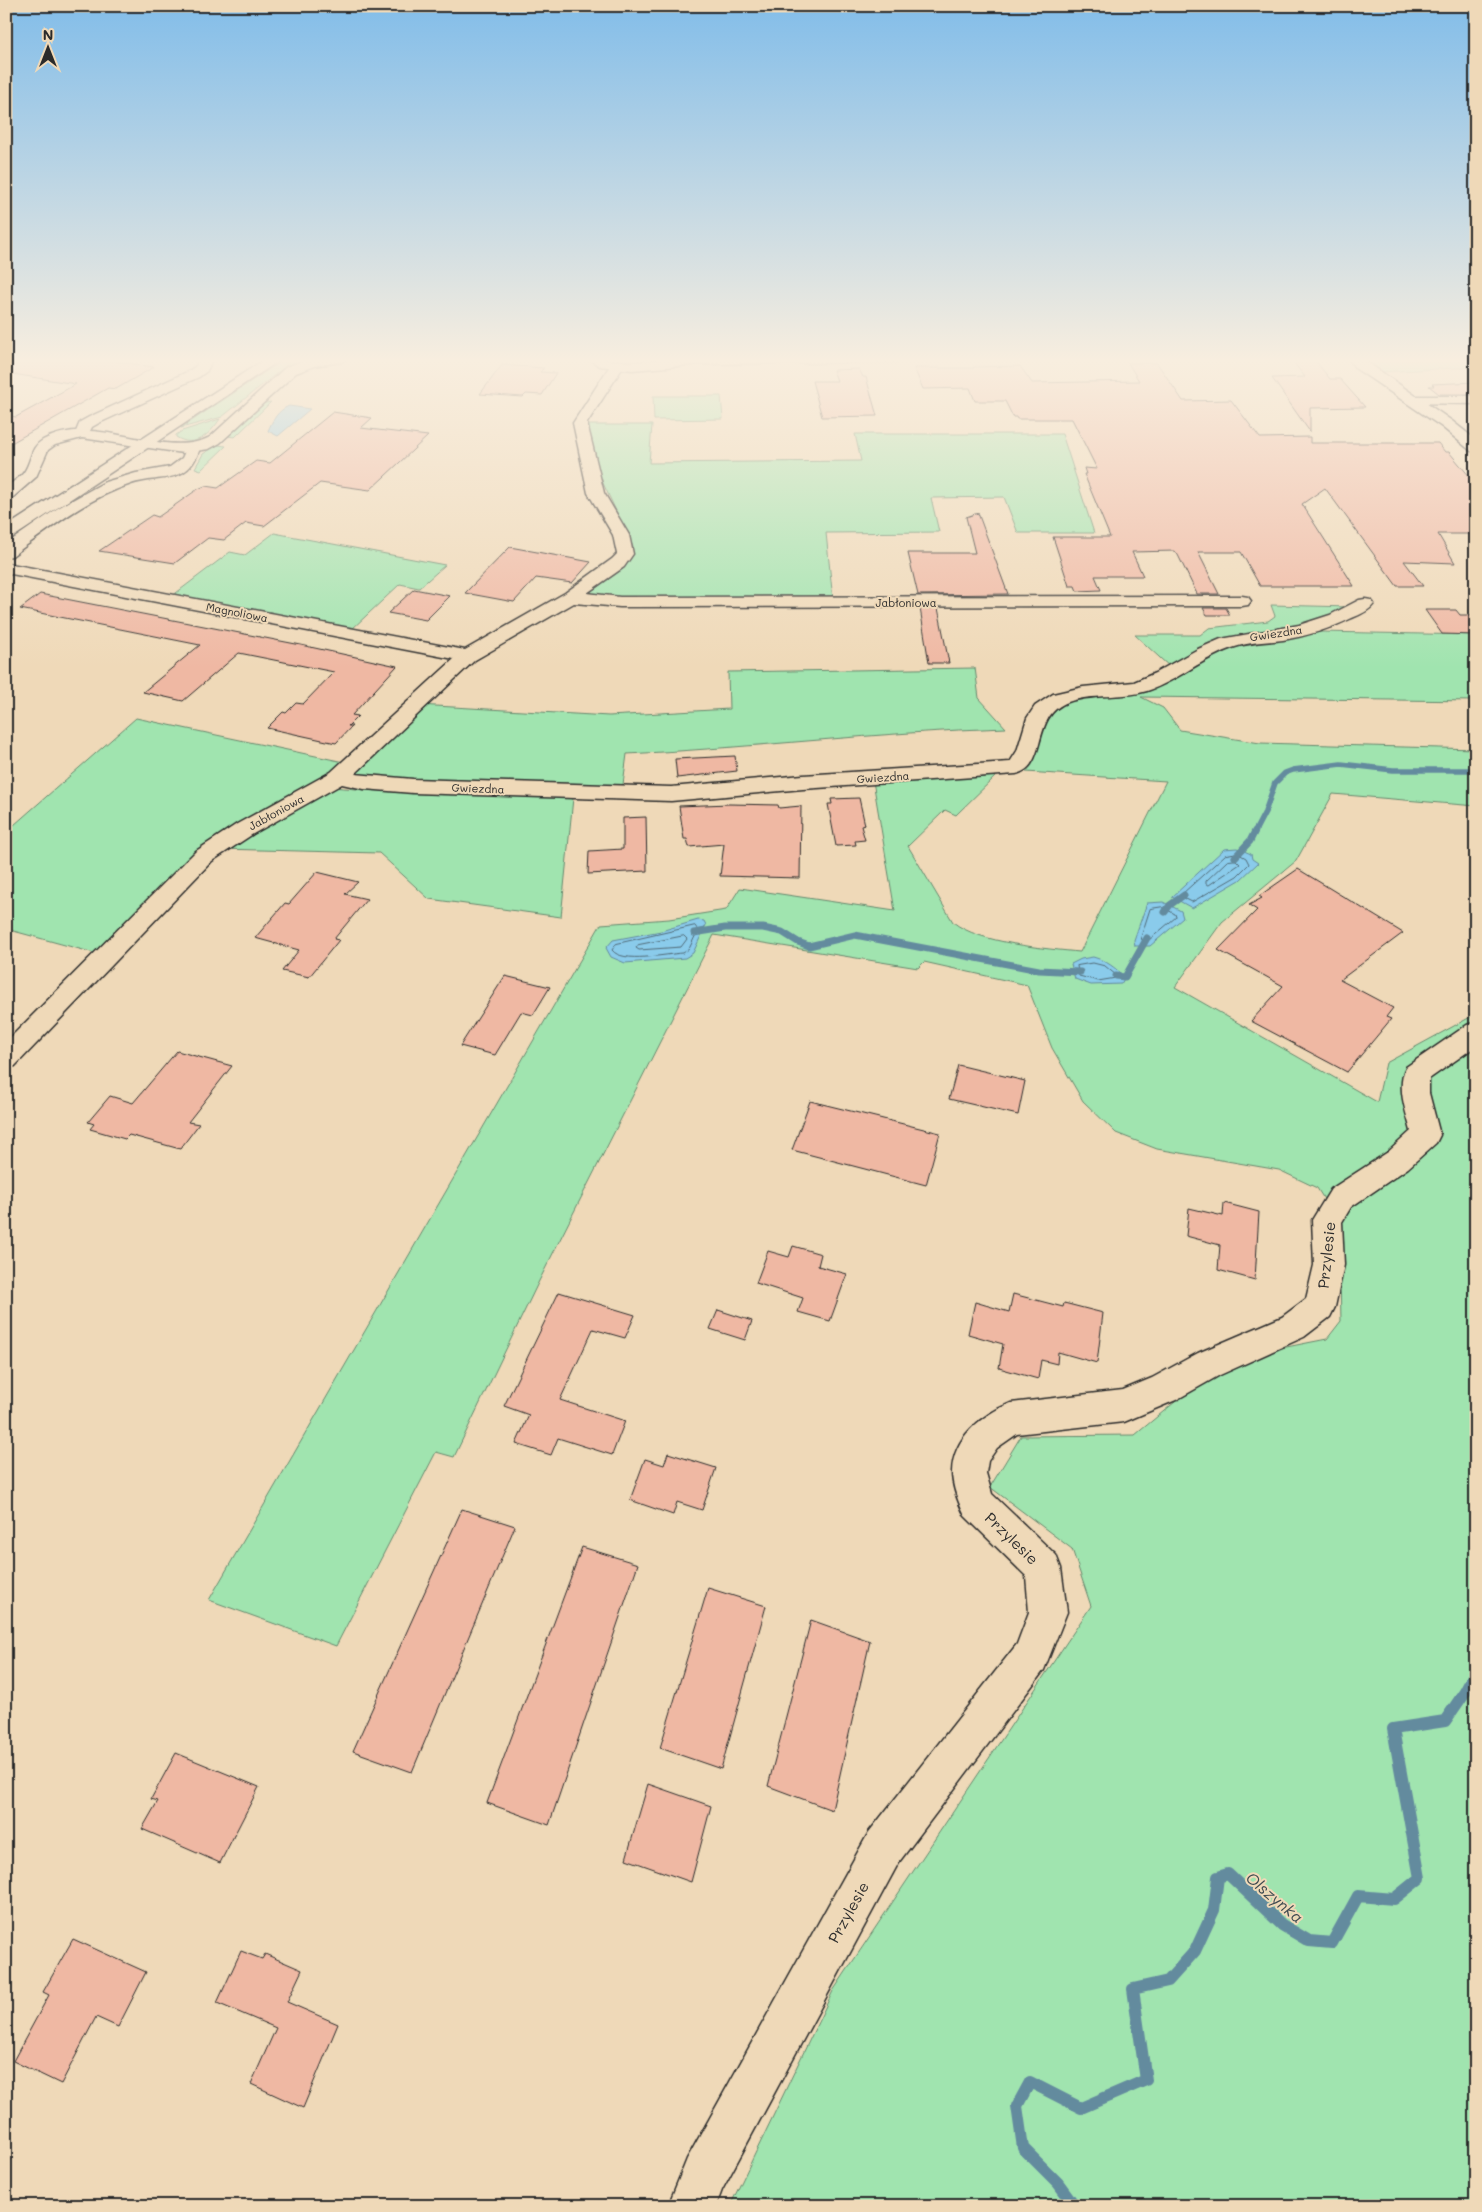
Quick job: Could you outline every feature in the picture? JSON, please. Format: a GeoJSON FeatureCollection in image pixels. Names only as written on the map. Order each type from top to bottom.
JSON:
{"type":"FeatureCollection","features":[{"type":"Feature","properties":{"kind":"main road"},"geometry":{"type":"LineString","coordinates":[[6,495],[31,474],[36,461]]}},
{"type":"Feature","properties":{"kind":"main road"},"geometry":{"type":"LineString","coordinates":[[38,495],[92,461]]}},
{"type":"Feature","properties":{"kind":"main road"},"geometry":{"type":"LineString","coordinates":[[6,534],[118,461]]}},
{"type":"Feature","properties":{"kind":"main road"},"geometry":{"type":"LineString","coordinates":[[6,552],[50,521],[106,488],[128,479],[171,472],[184,467],[189,461]]}},
{"type":"Feature","properties":{"kind":"main road","name":"Jabłoniowa"},"geometry":{"type":"LineString","coordinates":[[6,1060],[204,856],[339,777],[468,656],[571,597],[605,573],[625,554],[621,535],[596,492],[588,461]]}},
{"type":"Feature","properties":{"kind":"main road","name":"Magnoliowa"},"geometry":{"type":"LineString","coordinates":[[6,568],[468,656]]}},
{"type":"Feature","properties":{"kind":"main road","name":"Jabłoniowa"},"geometry":{"type":"LineString","coordinates":[[571,597],[620,602],[1242,601]]}},
{"type":"Feature","properties":{"kind":"main road","name":"Gwiezdna"},"geometry":{"type":"LineString","coordinates":[[339,777],[364,782],[413,786],[671,794],[803,782],[1016,768],[1024,760],[1030,747],[1031,731],[1037,716],[1050,704],[1063,697],[1103,690],[1138,688],[1167,674],[1208,650],[1255,635],[1284,634],[1306,629],[1366,604]]}},
{"type":"Feature","properties":{"kind":"main road","name":"Przylesie"},"geometry":{"type":"LineString","coordinates":[[692,2206],[704,2176],[884,1847],[1031,1657],[1038,1639],[1048,1612],[1044,1568],[977,1504],[969,1474],[972,1455],[986,1436],[1011,1419],[1124,1406],[1164,1389],[1209,1364],[1293,1327],[1318,1307],[1325,1287],[1328,1265],[1327,1220],[1341,1198],[1398,1160],[1426,1135],[1415,1094],[1416,1074],[1476,1032]]}},
{"type":"Feature","properties":{"kind":"green space"},"geometry":{"type":"Polygon","coordinates":[[[199,461],[210,461],[201,470],[195,468],[199,461]]]}},
{"type":"Feature","properties":{"kind":"green space"},"geometry":{"type":"Polygon","coordinates":[[[593,461],[649,461],[649,463],[1071,461],[1094,533],[1018,533],[1004,497],[931,498],[939,532],[826,533],[833,600],[629,599],[586,595],[623,569],[633,547],[593,461]]]}},
{"type":"Feature","properties":{"kind":"green space"},"geometry":{"type":"Polygon","coordinates":[[[274,533],[445,565],[419,588],[400,584],[351,630],[172,596],[230,552],[245,555],[274,533]]]}},
{"type":"Feature","properties":{"kind":"green space"},"geometry":{"type":"Polygon","coordinates":[[[1271,605],[1351,607],[1302,627],[1284,631],[1236,636],[1211,644],[1171,668],[1135,635],[1200,635],[1209,628],[1268,621],[1275,616],[1271,605]]]}},
{"type":"Feature","properties":{"kind":"green space"},"geometry":{"type":"Polygon","coordinates":[[[1320,632],[1476,635],[1476,701],[1141,697],[1163,708],[1180,730],[1260,743],[1476,749],[1476,806],[1333,794],[1296,861],[1222,922],[1175,987],[1377,1102],[1386,1063],[1476,1014],[1476,2206],[730,2206],[833,1991],[1091,1606],[1072,1549],[990,1487],[1021,1436],[1135,1435],[1181,1397],[1241,1356],[1327,1339],[1341,1321],[1339,1223],[1317,1188],[1279,1170],[1157,1149],[1116,1133],[1083,1101],[1052,1048],[1027,985],[924,962],[918,968],[714,935],[538,1283],[454,1457],[436,1452],[336,1646],[209,1600],[601,924],[669,919],[726,910],[740,888],[895,911],[873,781],[999,773],[956,815],[945,810],[908,846],[953,922],[964,929],[995,940],[1014,944],[1080,952],[1166,781],[1026,772],[1032,765],[1037,734],[1056,707],[1083,696],[1134,692],[1242,641],[1320,632]]]}},
{"type":"Feature","properties":{"kind":"green space"},"geometry":{"type":"Polygon","coordinates":[[[975,668],[979,698],[1006,728],[911,733],[627,754],[622,792],[339,777],[418,705],[609,716],[729,709],[728,672],[975,668]]]}},
{"type":"Feature","properties":{"kind":"green space"},"geometry":{"type":"Polygon","coordinates":[[[136,718],[344,762],[313,786],[197,850],[98,954],[6,929],[6,832],[136,718]]]}},
{"type":"Feature","properties":{"kind":"green space"},"geometry":{"type":"Polygon","coordinates":[[[331,787],[395,792],[573,798],[561,917],[429,899],[379,853],[219,849],[331,787]]]}},
{"type":"Feature","properties":{"kind":"water"},"geometry":{"type":"Polygon","coordinates":[[[1237,848],[1251,854],[1252,859],[1258,863],[1240,880],[1192,908],[1172,897],[1224,849],[1237,848]]]}},
{"type":"Feature","properties":{"kind":"water"},"geometry":{"type":"Polygon","coordinates":[[[1163,902],[1181,911],[1183,918],[1150,946],[1135,946],[1134,940],[1147,903],[1163,902]]]}},
{"type":"Feature","properties":{"kind":"water"},"geometry":{"type":"Polygon","coordinates":[[[698,920],[704,921],[706,925],[693,953],[685,958],[625,963],[611,957],[606,948],[613,940],[661,931],[698,920]]]}},
{"type":"Feature","properties":{"kind":"water"},"geometry":{"type":"Polygon","coordinates":[[[1093,957],[1110,965],[1125,977],[1121,984],[1091,985],[1075,979],[1071,964],[1081,959],[1093,957]]]}},
{"type":"Feature","properties":{"kind":"building"},"geometry":{"type":"Polygon","coordinates":[[[256,461],[270,463],[272,461],[401,461],[370,490],[320,483],[264,526],[246,523],[224,540],[208,538],[175,563],[99,551],[152,515],[158,517],[198,489],[205,486],[218,488],[256,461]]]}},
{"type":"Feature","properties":{"kind":"building"},"geometry":{"type":"Polygon","coordinates":[[[1093,461],[1457,461],[1476,484],[1476,534],[1438,534],[1455,563],[1404,561],[1423,586],[1397,586],[1325,488],[1302,504],[1354,586],[1260,586],[1241,552],[1198,552],[1219,594],[1197,594],[1175,551],[1132,552],[1143,576],[1095,576],[1101,590],[1077,591],[1075,586],[1069,586],[1053,537],[1110,537],[1084,474],[1086,474],[1084,468],[1097,469],[1093,461]]]}},
{"type":"Feature","properties":{"kind":"building"},"geometry":{"type":"Polygon","coordinates":[[[978,513],[1008,594],[918,595],[908,553],[975,553],[966,517],[978,513]]]}},
{"type":"Feature","properties":{"kind":"building"},"geometry":{"type":"Polygon","coordinates":[[[510,547],[591,562],[572,583],[536,578],[514,602],[465,593],[510,547]]]}},
{"type":"Feature","properties":{"kind":"building"},"geometry":{"type":"Polygon","coordinates":[[[414,589],[450,596],[426,620],[388,613],[414,589]]]}},
{"type":"Feature","properties":{"kind":"building"},"geometry":{"type":"Polygon","coordinates":[[[40,594],[301,645],[397,666],[352,715],[358,716],[348,726],[352,726],[336,743],[267,728],[283,712],[286,713],[296,703],[303,704],[334,672],[239,653],[183,701],[143,692],[200,645],[20,609],[40,594]]]}},
{"type":"Feature","properties":{"kind":"building"},"geometry":{"type":"Polygon","coordinates":[[[920,608],[938,608],[949,663],[929,663],[920,608]]]}},
{"type":"Feature","properties":{"kind":"building"},"geometry":{"type":"Polygon","coordinates":[[[1203,608],[1226,608],[1230,615],[1207,615],[1203,608]]]}},
{"type":"Feature","properties":{"kind":"building"},"geometry":{"type":"Polygon","coordinates":[[[1425,610],[1456,610],[1460,615],[1476,615],[1476,635],[1442,634],[1425,610]]]}},
{"type":"Feature","properties":{"kind":"building"},"geometry":{"type":"Polygon","coordinates":[[[735,756],[737,771],[677,778],[675,759],[735,756]]]}},
{"type":"Feature","properties":{"kind":"building"},"geometry":{"type":"Polygon","coordinates":[[[859,798],[865,825],[861,826],[865,840],[855,841],[856,845],[836,846],[828,804],[832,804],[831,799],[859,798]]]}},
{"type":"Feature","properties":{"kind":"building"},"geometry":{"type":"Polygon","coordinates":[[[778,805],[779,808],[801,806],[800,878],[720,876],[724,844],[689,847],[687,839],[684,839],[679,806],[778,805]]]}},
{"type":"Feature","properties":{"kind":"building"},"geometry":{"type":"Polygon","coordinates":[[[646,817],[647,871],[588,874],[589,851],[623,849],[623,818],[646,817]]]}},
{"type":"Feature","properties":{"kind":"building"},"geometry":{"type":"Polygon","coordinates":[[[1298,869],[1403,933],[1340,980],[1393,1008],[1386,1017],[1391,1019],[1347,1072],[1251,1021],[1283,986],[1218,950],[1257,910],[1249,905],[1262,898],[1259,896],[1298,869]]]}},
{"type":"Feature","properties":{"kind":"building"},"geometry":{"type":"Polygon","coordinates":[[[317,872],[358,882],[345,894],[367,899],[334,939],[339,940],[309,977],[282,971],[299,950],[255,938],[285,903],[289,904],[317,872]]]}},
{"type":"Feature","properties":{"kind":"building"},"geometry":{"type":"Polygon","coordinates":[[[505,976],[550,987],[533,1015],[521,1012],[495,1055],[460,1046],[505,976]]]}},
{"type":"Feature","properties":{"kind":"building"},"geometry":{"type":"Polygon","coordinates":[[[177,1051],[232,1066],[188,1122],[199,1124],[180,1149],[129,1135],[125,1139],[90,1129],[94,1124],[88,1122],[110,1096],[133,1103],[177,1051]]]}},
{"type":"Feature","properties":{"kind":"building"},"geometry":{"type":"Polygon","coordinates":[[[958,1065],[1025,1081],[1018,1115],[949,1099],[958,1065]]]}},
{"type":"Feature","properties":{"kind":"building"},"geometry":{"type":"Polygon","coordinates":[[[810,1101],[940,1133],[926,1185],[792,1150],[810,1101]]]}},
{"type":"Feature","properties":{"kind":"building"},"geometry":{"type":"Polygon","coordinates":[[[1224,1203],[1259,1212],[1255,1280],[1218,1270],[1220,1245],[1186,1236],[1189,1208],[1223,1216],[1224,1203]]]}},
{"type":"Feature","properties":{"kind":"building"},"geometry":{"type":"Polygon","coordinates":[[[793,1246],[821,1254],[818,1266],[847,1274],[830,1321],[798,1312],[803,1298],[756,1283],[768,1251],[789,1257],[793,1246]]]}},
{"type":"Feature","properties":{"kind":"building"},"geometry":{"type":"Polygon","coordinates":[[[559,1292],[635,1315],[625,1338],[593,1329],[560,1400],[625,1421],[612,1455],[558,1438],[551,1455],[516,1444],[529,1415],[504,1406],[559,1292]]]}},
{"type":"Feature","properties":{"kind":"building"},"geometry":{"type":"Polygon","coordinates":[[[1013,1294],[1063,1307],[1064,1303],[1103,1313],[1097,1363],[1058,1352],[1057,1364],[1041,1360],[1038,1379],[999,1368],[1003,1344],[968,1334],[975,1302],[1009,1312],[1013,1294]]]}},
{"type":"Feature","properties":{"kind":"building"},"geometry":{"type":"Polygon","coordinates":[[[718,1310],[752,1321],[745,1340],[710,1329],[718,1310]]]}},
{"type":"Feature","properties":{"kind":"building"},"geometry":{"type":"Polygon","coordinates":[[[668,1453],[716,1468],[702,1510],[677,1502],[673,1515],[630,1500],[645,1459],[664,1465],[668,1453]]]}},
{"type":"Feature","properties":{"kind":"building"},"geometry":{"type":"Polygon","coordinates":[[[462,1509],[515,1526],[412,1772],[353,1751],[462,1509]]]}},
{"type":"Feature","properties":{"kind":"building"},"geometry":{"type":"Polygon","coordinates":[[[582,1547],[638,1564],[549,1825],[487,1803],[582,1547]]]}},
{"type":"Feature","properties":{"kind":"building"},"geometry":{"type":"Polygon","coordinates":[[[708,1588],[766,1606],[721,1769],[660,1748],[708,1588]]]}},
{"type":"Feature","properties":{"kind":"building"},"geometry":{"type":"Polygon","coordinates":[[[811,1620],[870,1641],[832,1810],[768,1786],[811,1620]]]}},
{"type":"Feature","properties":{"kind":"building"},"geometry":{"type":"Polygon","coordinates":[[[176,1753],[259,1787],[220,1863],[142,1829],[158,1801],[151,1799],[176,1753]]]}},
{"type":"Feature","properties":{"kind":"building"},"geometry":{"type":"Polygon","coordinates":[[[648,1784],[711,1806],[691,1882],[626,1859],[648,1784]]]}},
{"type":"Feature","properties":{"kind":"building"},"geometry":{"type":"Polygon","coordinates":[[[73,1939],[146,1972],[118,2027],[96,2017],[61,2084],[13,2061],[49,1995],[43,1992],[73,1939]]]}},
{"type":"Feature","properties":{"kind":"building"},"geometry":{"type":"Polygon","coordinates":[[[241,1951],[262,1959],[265,1954],[302,1970],[287,2002],[338,2024],[303,2108],[251,2084],[276,2028],[217,2003],[241,1951]]]}},
{"type":"Feature","properties":{"kind":"waterway"},"geometry":{"type":"LineString","coordinates":[[1254,833],[1265,812],[1275,783],[1285,773],[1293,770],[1341,764],[1393,770],[1476,770]]}},
{"type":"Feature","properties":{"kind":"waterway"},"geometry":{"type":"LineString","coordinates":[[1235,857],[1250,841],[1254,833]]}},
{"type":"Feature","properties":{"kind":"waterway"},"geometry":{"type":"LineString","coordinates":[[1165,912],[1170,905],[1184,895]]}},
{"type":"Feature","properties":{"kind":"waterway"},"geometry":{"type":"LineString","coordinates":[[694,933],[725,928],[763,928],[782,932],[798,942],[809,946],[855,935],[1039,970],[1080,972]]}},
{"type":"Feature","properties":{"kind":"waterway"},"geometry":{"type":"LineString","coordinates":[[1116,976],[1125,977],[1147,938]]}},
{"type":"Feature","properties":{"kind":"waterway","name":"Olszynka"},"geometry":{"type":"LineString","coordinates":[[1075,2206],[1058,2183],[1023,2148],[1017,2106],[1030,2082],[1081,2108],[1146,2080],[1133,1989],[1168,1981],[1195,1951],[1214,1910],[1218,1877],[1228,1874],[1282,1925],[1309,1941],[1332,1943],[1358,1896],[1394,1899],[1420,1878],[1393,1729],[1445,1721],[1465,1692],[1476,1671]]}}]}
